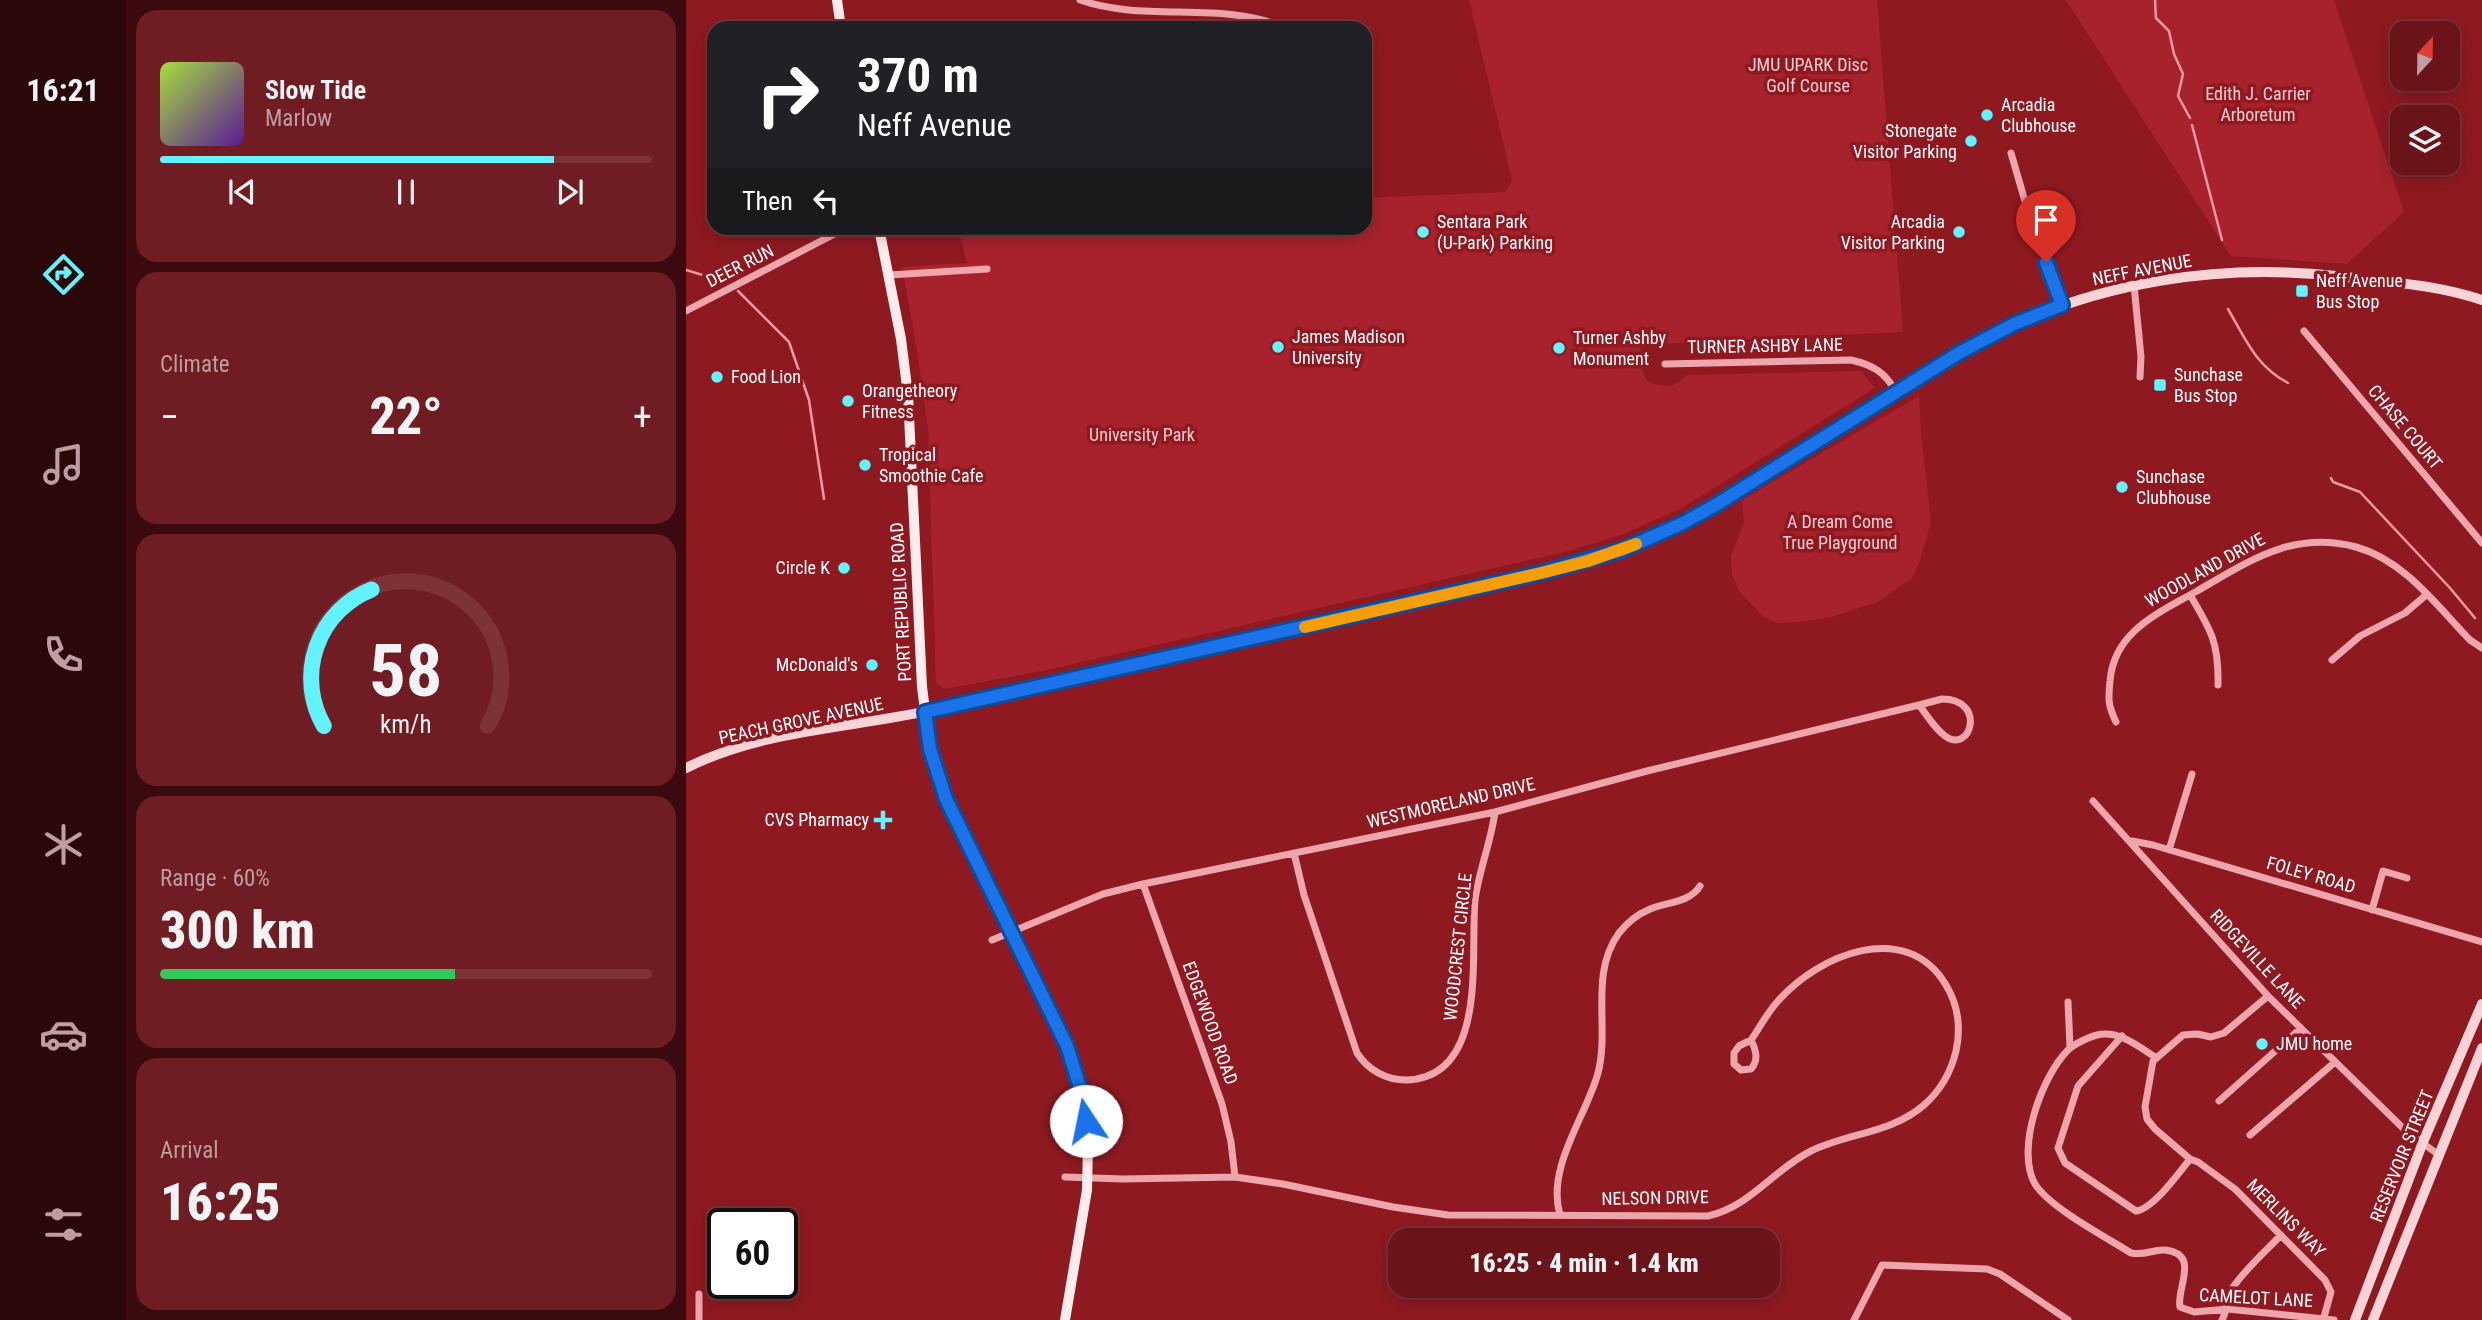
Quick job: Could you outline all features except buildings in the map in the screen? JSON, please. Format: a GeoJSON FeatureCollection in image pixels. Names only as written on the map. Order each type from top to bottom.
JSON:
{"type":"FeatureCollection","features":[{"type":"Feature","properties":{"kind":"main road"},"geometry":{"type":"LineString","coordinates":[[837,0],[840,21]]}},
{"type":"Feature","properties":{"kind":"main road","name":"PORT REPUBLIC ROAD"},"geometry":{"type":"LineString","coordinates":[[880,235],[908,395],[925,712],[930,749],[946,799],[1073,1062],[1086,1121],[1085,1205],[1065,1320]]}},
{"type":"Feature","properties":{"kind":"main road","name":"NEFF AVENUE"},"geometry":{"type":"LineString","coordinates":[[925,712],[1600,558],[1657,536],[1706,511],[1982,340],[2062,305],[2134,285],[2209,274],[2289,272],[2426,287],[2482,300]]}},
{"type":"Feature","properties":{"kind":"main road","name":"PEACH GROVE AVENUE"},"geometry":{"type":"LineString","coordinates":[[686,768],[712,755],[749,744],[925,712]]}},
{"type":"Feature","properties":{"kind":"main road","name":"RESERVOIR STREET"},"geometry":{"type":"LineString","coordinates":[[2355,1320],[2424,1142],[2482,1004]]}},
{"type":"Feature","properties":{"kind":"main road","name":"RESERVOIR STREET"},"geometry":{"type":"LineString","coordinates":[[2373,1320],[2482,1048]]}},
{"type":"Feature","properties":{"kind":"street"},"geometry":{"type":"LineString","coordinates":[[1080,0],[1108,7],[1237,13],[1269,21]]}},
{"type":"Feature","properties":{"kind":"street"},"geometry":{"type":"LineString","coordinates":[[2011,153],[2025,203],[2062,305]]}},
{"type":"Feature","properties":{"kind":"street","name":"DEER RUN"},"geometry":{"type":"LineString","coordinates":[[686,311],[833,235]]}},
{"type":"Feature","properties":{"kind":"street"},"geometry":{"type":"LineString","coordinates":[[889,275],[987,269]]}},
{"type":"Feature","properties":{"kind":"street"},"geometry":{"type":"LineString","coordinates":[[2134,285],[2141,357],[2140,377]]}},
{"type":"Feature","properties":{"kind":"street","name":"CHASE COURT"},"geometry":{"type":"LineString","coordinates":[[2304,331],[2482,543]]}},
{"type":"Feature","properties":{"kind":"street","name":"TURNER ASHBY LANE"},"geometry":{"type":"LineString","coordinates":[[1665,364],[1851,360],[1870,364],[1887,377],[1896,392]]}},
{"type":"Feature","properties":{"kind":"street","name":"WOODLAND DRIVE"},"geometry":{"type":"LineString","coordinates":[[2116,722],[2107,705],[2112,663],[2129,635],[2144,621],[2266,552],[2293,544],[2321,542],[2356,547],[2378,555],[2398,568],[2482,649]]}},
{"type":"Feature","properties":{"kind":"street"},"geometry":{"type":"LineString","coordinates":[[2190,595],[2213,636],[2218,659],[2218,685]]}},
{"type":"Feature","properties":{"kind":"street"},"geometry":{"type":"LineString","coordinates":[[2332,660],[2360,636],[2405,613],[2426,595]]}},
{"type":"Feature","properties":{"kind":"street","name":"WESTMORELAND DRIVE"},"geometry":{"type":"LineString","coordinates":[[992,940],[1103,894],[1495,812],[1647,771],[1942,699],[1961,702],[1969,714],[1967,734],[1960,740],[1948,738],[1919,705]]}},
{"type":"Feature","properties":{"kind":"street"},"geometry":{"type":"LineString","coordinates":[[2169,850],[2192,774]]}},
{"type":"Feature","properties":{"kind":"street","name":"RIDGEVILLE LANE"},"geometry":{"type":"LineString","coordinates":[[2093,801],[2268,996],[2406,1130],[2439,1155]]}},
{"type":"Feature","properties":{"kind":"street","name":"WOODCREST CIRCLE"},"geometry":{"type":"LineString","coordinates":[[1294,853],[1304,895],[1357,1053],[1368,1066],[1384,1076],[1405,1080],[1421,1078],[1443,1067],[1456,1052],[1464,1033],[1473,988],[1476,896],[1495,812]]}},
{"type":"Feature","properties":{"kind":"street","name":"FOLEY ROAD"},"geometry":{"type":"LineString","coordinates":[[2131,841],[2482,943]]}},
{"type":"Feature","properties":{"kind":"street"},"geometry":{"type":"LineString","coordinates":[[2372,910],[2383,870],[2407,877]]}},
{"type":"Feature","properties":{"kind":"street","name":"EDGEWOOD ROAD"},"geometry":{"type":"LineString","coordinates":[[1143,884],[1222,1104],[1231,1142],[1235,1177]]}},
{"type":"Feature","properties":{"kind":"street"},"geometry":{"type":"LineString","coordinates":[[1560,1215],[1557,1198],[1561,1168],[1600,1064],[1602,979],[1610,948],[1622,930],[1638,915],[1660,905],[1692,896],[1700,886]]}},
{"type":"Feature","properties":{"kind":"street","name":"NELSON DRIVE"},"geometry":{"type":"LineString","coordinates":[[1065,1177],[1235,1177],[1448,1215],[1692,1217],[1714,1214],[1735,1207],[1779,1170],[1804,1155],[1839,1140],[1893,1124],[1924,1105],[1937,1091],[1951,1068],[1958,1043],[1958,1020],[1951,993],[1934,968],[1902,951],[1868,948],[1832,960],[1804,977],[1777,1002],[1751,1040]]}},
{"type":"Feature","properties":{"kind":"street"},"geometry":{"type":"LineString","coordinates":[[2068,1002],[2070,1047],[2098,1035],[2122,1036],[2155,1057],[2183,1035],[2211,1037],[2224,1033],[2268,996]]}},
{"type":"Feature","properties":{"kind":"street"},"geometry":{"type":"LineString","coordinates":[[2220,1101],[2301,1028]]}},
{"type":"Feature","properties":{"kind":"street"},"geometry":{"type":"LineString","coordinates":[[2122,1036],[2078,1086],[2058,1148],[2065,1164],[2136,1211],[2141,1210],[2163,1191],[2190,1159]]}},
{"type":"Feature","properties":{"kind":"street","name":"CAMELOT LANE"},"geometry":{"type":"LineString","coordinates":[[2070,1047],[2052,1069],[2037,1104],[2029,1135],[2028,1161],[2035,1184],[2051,1201],[2131,1253],[2143,1255],[2162,1250],[2174,1253],[2183,1261],[2186,1275],[2178,1298],[2180,1307],[2194,1312],[2228,1309],[2334,1320]]}},
{"type":"Feature","properties":{"kind":"street","name":"MERLINS WAY"},"geometry":{"type":"LineString","coordinates":[[2155,1057],[2151,1066],[2145,1107],[2147,1119],[2190,1159],[2235,1189],[2325,1280],[2330,1292],[2319,1318]]}},
{"type":"Feature","properties":{"kind":"street"},"geometry":{"type":"LineString","coordinates":[[2250,1135],[2335,1062]]}},
{"type":"Feature","properties":{"kind":"street"},"geometry":{"type":"LineString","coordinates":[[2222,1320],[2228,1309],[2227,1302],[2232,1288],[2281,1235]]}},
{"type":"Feature","properties":{"kind":"street"},"geometry":{"type":"LineString","coordinates":[[1854,1320],[1882,1265],[1987,1269],[2000,1274],[2068,1320]]}},
{"type":"Feature","properties":{"kind":"street"},"geometry":{"type":"LineString","coordinates":[[699,1294],[699,1320]]}},
{"type":"Feature","properties":{"kind":"green space","name":"University Park"},"geometry":{"type":"Polygon","coordinates":[[[1469,0],[1877,0],[1903,332],[1640,345],[1642,370],[1647,381],[1659,385],[1673,385],[1687,375],[1861,371],[1875,388],[1680,509],[1621,535],[1565,552],[1042,671],[945,689],[936,683],[928,430],[902,267],[967,263],[960,235],[1372,235],[1372,198],[1505,192],[1512,180],[1469,0]]]}},
{"type":"Feature","properties":{"kind":"green space","name":"Edith J. Carrier Arboretum"},"geometry":{"type":"Polygon","coordinates":[[[2066,0],[2334,0],[2404,212],[2347,264],[2231,256],[2066,0]]]}},
{"type":"Feature","properties":{"kind":"green space","name":"A Dream Come True Playground"},"geometry":{"type":"Polygon","coordinates":[[[1919,396],[1931,522],[1919,564],[1912,578],[1878,602],[1831,617],[1777,623],[1763,617],[1739,591],[1732,574],[1731,555],[1744,523],[1742,500],[1919,396]]]}},
{"type":"Feature","properties":{"kind":"waterway"},"geometry":{"type":"LineString","coordinates":[[2155,0],[2156,18],[2169,31],[2174,54],[2183,74],[2178,96],[2190,118]]}},
{"type":"Feature","properties":{"kind":"waterway"},"geometry":{"type":"LineString","coordinates":[[2192,125],[2222,240]]}},
{"type":"Feature","properties":{"kind":"waterway"},"geometry":{"type":"LineString","coordinates":[[686,270],[722,281]]}},
{"type":"Feature","properties":{"kind":"waterway"},"geometry":{"type":"LineString","coordinates":[[738,291],[789,342],[809,400],[824,499]]}},
{"type":"Feature","properties":{"kind":"waterway"},"geometry":{"type":"LineString","coordinates":[[2228,309],[2246,342],[2260,360],[2288,383]]}},
{"type":"Feature","properties":{"kind":"waterway"},"geometry":{"type":"LineString","coordinates":[[2331,478],[2333,482],[2360,492],[2475,618]]}},
{"type":"Feature","properties":{"kind":"slow traffic"},"geometry":{"type":"LineString","coordinates":[[1305,627],[1541,573],[1588,561],[1636,544]]}},
{"type":"Feature","properties":{"kind":"place","name":"Arcadia Clubhouse"},"geometry":{"type":"Point","coordinates":[1987,115]}},
{"type":"Feature","properties":{"kind":"place","name":"Stonegate Visitor Parking"},"geometry":{"type":"Point","coordinates":[1971,141]}},
{"type":"Feature","properties":{"kind":"place","name":"Sentara Park (U-Park) Parking"},"geometry":{"type":"Point","coordinates":[1423,232]}},
{"type":"Feature","properties":{"kind":"place","name":"Arcadia Visitor Parking"},"geometry":{"type":"Point","coordinates":[1959,232]}},
{"type":"Feature","properties":{"kind":"place","name":"Neff Avenue Bus Stop"},"geometry":{"type":"Point","coordinates":[2302,291]}},
{"type":"Feature","properties":{"kind":"place","name":"James Madison University"},"geometry":{"type":"Point","coordinates":[1278,347]}},
{"type":"Feature","properties":{"kind":"place","name":"Turner Ashby Monument"},"geometry":{"type":"Point","coordinates":[1559,348]}},
{"type":"Feature","properties":{"kind":"place","name":"Food Lion"},"geometry":{"type":"Point","coordinates":[717,377]}},
{"type":"Feature","properties":{"kind":"place","name":"Sunchase Bus Stop"},"geometry":{"type":"Point","coordinates":[2160,385]}},
{"type":"Feature","properties":{"kind":"place","name":"Orangetheory Fitness"},"geometry":{"type":"Point","coordinates":[848,401]}},
{"type":"Feature","properties":{"kind":"place","name":"Tropical Smoothie Cafe"},"geometry":{"type":"Point","coordinates":[865,465]}},
{"type":"Feature","properties":{"kind":"place","name":"Sunchase Clubhouse"},"geometry":{"type":"Point","coordinates":[2122,487]}},
{"type":"Feature","properties":{"kind":"place","name":"Circle K"},"geometry":{"type":"Point","coordinates":[844,568]}},
{"type":"Feature","properties":{"kind":"place","name":"McDonald's"},"geometry":{"type":"Point","coordinates":[872,665]}},
{"type":"Feature","properties":{"kind":"place","name":"CVS Pharmacy"},"geometry":{"type":"Point","coordinates":[883,820]}},
{"type":"Feature","properties":{"kind":"place","name":"JMU home"},"geometry":{"type":"Point","coordinates":[2262,1044]}},
{"type":"Feature","properties":{"kind":"route"},"geometry":{"type":"LineString","coordinates":[[1086,1121],[1081,1091],[1067,1046],[953,818],[930,749],[925,712],[1541,573],[1635,545],[1714,506],[1974,344],[2062,305],[2046,262]]}},
{"type":"Feature","properties":{"kind":"park label","name":"JMU UPARK Disc Golf Course"},"geometry":{"type":"Point","coordinates":[1808,75]}}]}
